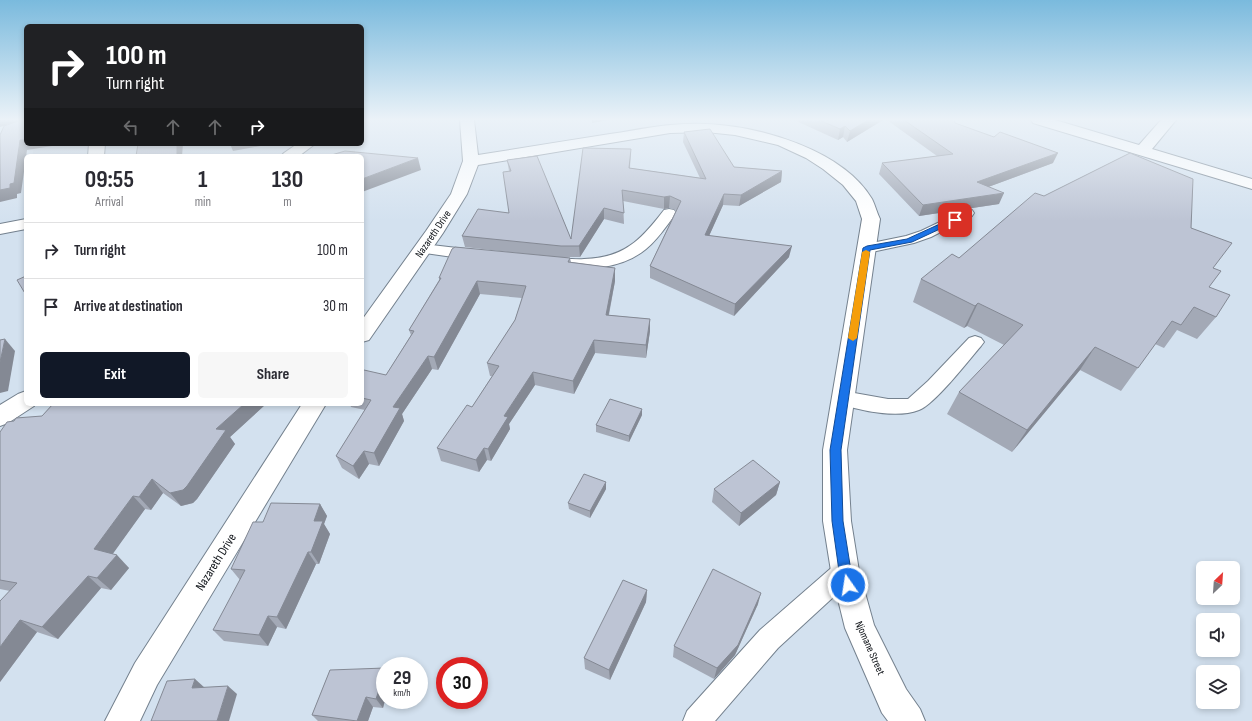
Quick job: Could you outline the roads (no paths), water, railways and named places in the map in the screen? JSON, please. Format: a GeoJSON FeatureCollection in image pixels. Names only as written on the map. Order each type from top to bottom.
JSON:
{"type":"FeatureCollection","features":[{"type":"Feature","properties":{"kind":"street","name":"Nazareth Drive"},"geometry":{"type":"LineString","coordinates":[[364,329],[371,310],[423,249],[459,194],[471,161],[470,154]]}},
{"type":"Feature","properties":{"kind":"street","name":"Njomane Street"},"geometry":{"type":"LineString","coordinates":[[471,161],[515,154]]}},
{"type":"Feature","properties":{"kind":"street","name":"Njomane Street"},"geometry":{"type":"LineString","coordinates":[[808,154],[829,166],[849,182],[864,200],[871,219],[836,450],[837,521],[845,571],[860,628],[894,701],[908,721]]}},
{"type":"Feature","properties":{"kind":"street"},"geometry":{"type":"LineString","coordinates":[[1152,154],[1252,184]]}},
{"type":"Feature","properties":{"kind":"street"},"geometry":{"type":"LineString","coordinates":[[0,229],[24,224]]}},
{"type":"Feature","properties":{"kind":"street"},"geometry":{"type":"LineString","coordinates":[[0,417],[24,401]]}},
{"type":"Feature","properties":{"kind":"street","name":"Nazareth Drive"},"geometry":{"type":"LineString","coordinates":[[122,721],[146,674],[313,406]]}},
{"type":"Feature","properties":{"kind":"lane"},"geometry":{"type":"LineString","coordinates":[[542,262],[585,264],[606,262],[624,257],[648,239],[669,213]]}},
{"type":"Feature","properties":{"kind":"lane"},"geometry":{"type":"LineString","coordinates":[[867,248],[909,240],[932,231],[967,213]]}},
{"type":"Feature","properties":{"kind":"lane"},"geometry":{"type":"LineString","coordinates":[[423,249],[490,256]]}},
{"type":"Feature","properties":{"kind":"lane"},"geometry":{"type":"LineString","coordinates":[[843,398],[892,407],[913,405],[924,396],[975,342]]}},
{"type":"Feature","properties":{"kind":"lane"},"geometry":{"type":"LineString","coordinates":[[697,721],[770,639],[845,571]]}}]}
